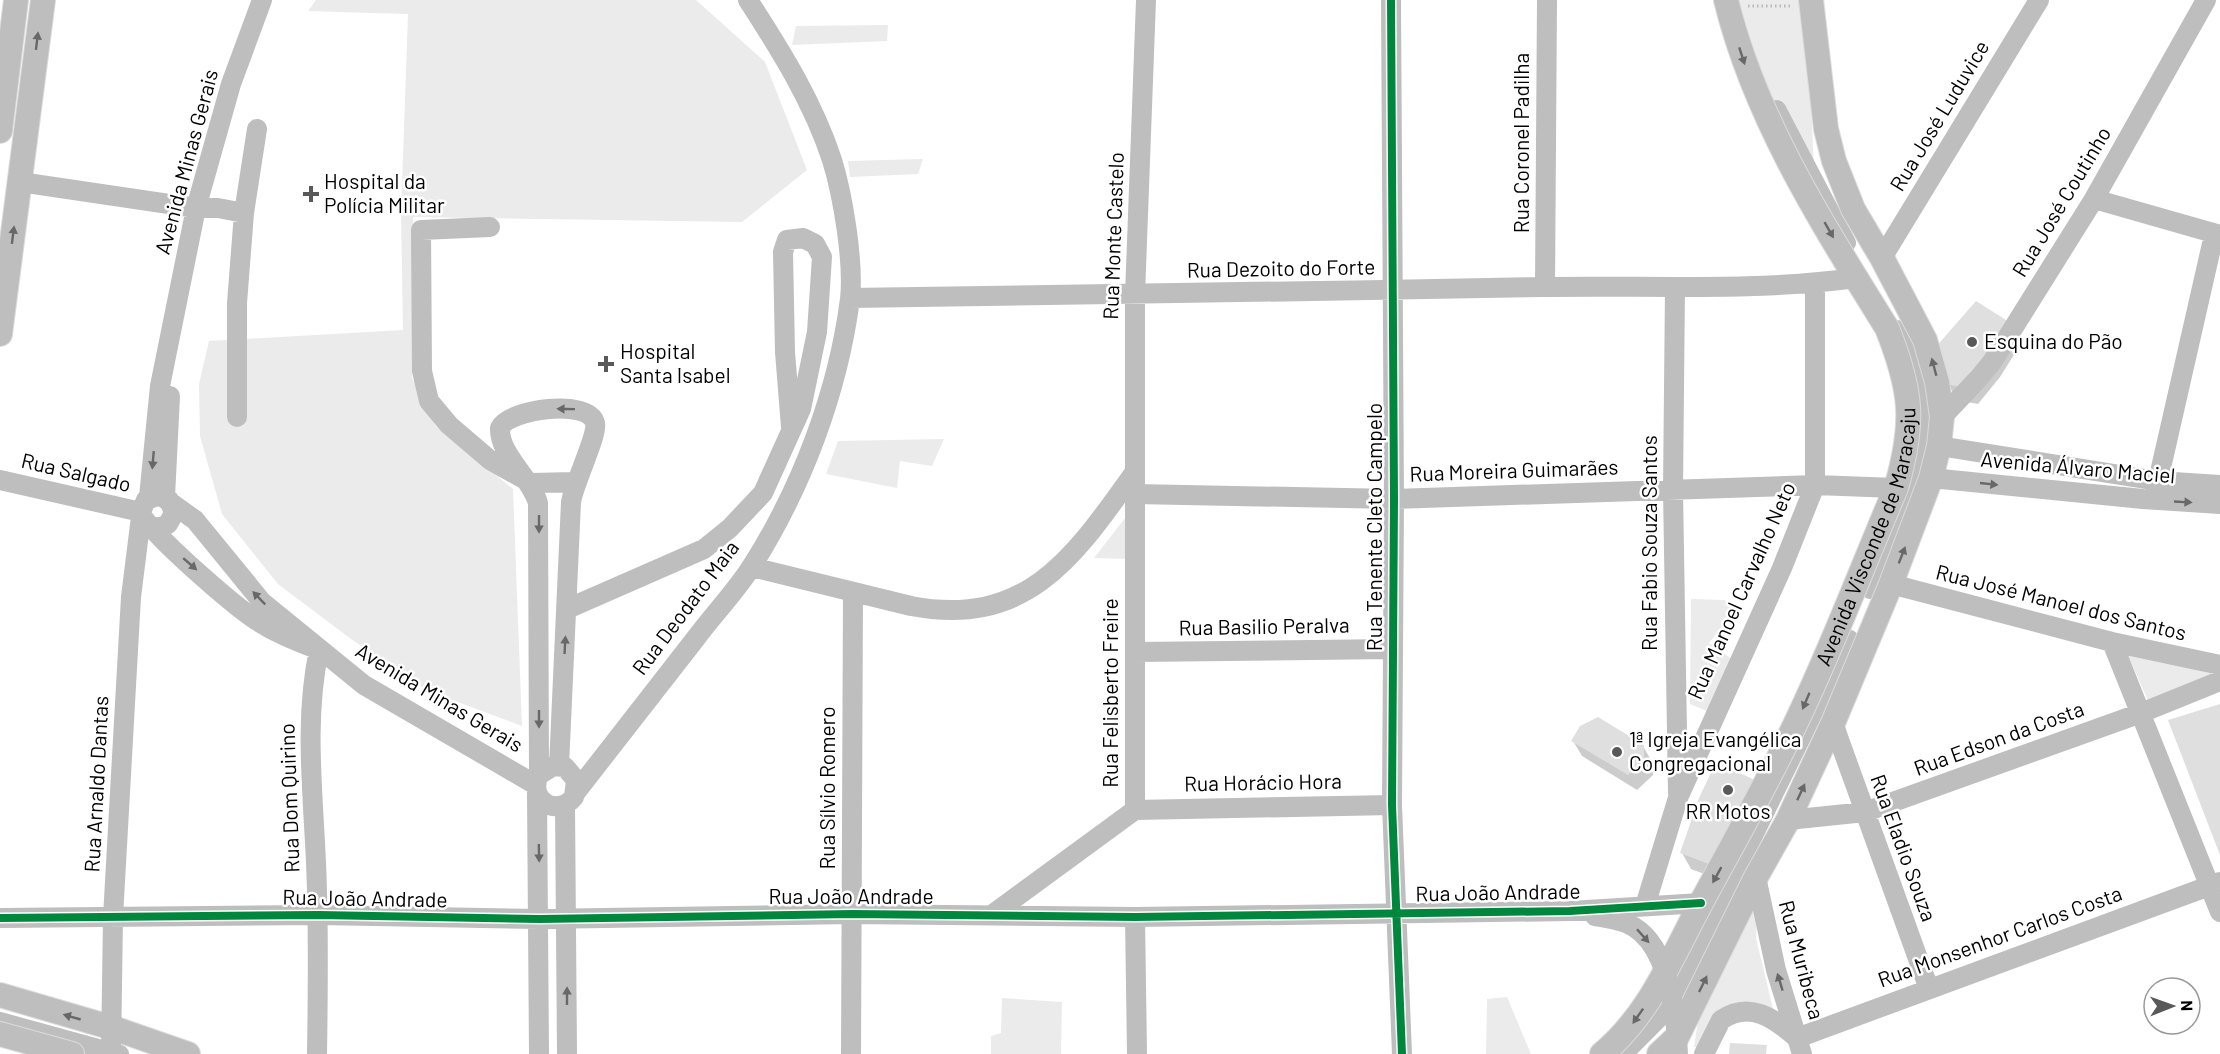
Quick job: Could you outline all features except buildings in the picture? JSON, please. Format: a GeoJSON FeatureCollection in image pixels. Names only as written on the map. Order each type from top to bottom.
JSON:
{"type":"FeatureCollection","features":[{"type":"Feature","properties":{"kind":"main road"},"geometry":{"type":"LineString","coordinates":[[0,131],[16,0]]}},
{"type":"Feature","properties":{"kind":"main road"},"geometry":{"type":"LineString","coordinates":[[0,334],[43,0]]}},
{"type":"Feature","properties":{"kind":"main road","name":"Avenida Visconde de Maracaju"},"geometry":{"type":"LineString","coordinates":[[1602,1054],[1622,1037],[1668,980],[1701,903],[1775,768],[1896,488],[1905,454],[1909,415],[1905,376],[1887,328],[1856,278],[1774,132],[1751,81],[1726,0]]}},
{"type":"Feature","properties":{"kind":"main road","name":"Avenida Visconde de Maracaju"},"geometry":{"type":"LineString","coordinates":[[1659,1054],[1677,1039],[1756,877],[1788,820],[1833,723],[1891,584],[1931,478],[1940,446],[1941,417],[1937,382],[1925,339],[1853,209],[1834,161],[1826,129],[1812,3]]}},
{"type":"Feature","properties":{"kind":"main road"},"geometry":{"type":"LineString","coordinates":[[1847,603],[1876,619]]}},
{"type":"Feature","properties":{"kind":"main road"},"geometry":{"type":"LineString","coordinates":[[0,995],[188,1054]]}},
{"type":"Feature","properties":{"kind":"main road"},"geometry":{"type":"LineString","coordinates":[[0,1034],[72,1054]]}},
{"type":"Feature","properties":{"kind":"street","name":"Avenida Minas Gerais"},"geometry":{"type":"LineString","coordinates":[[262,0],[231,84],[196,208],[160,386],[152,508],[254,619],[288,639],[318,650]]}},
{"type":"Feature","properties":{"kind":"street","name":"Rua Deodato Maia"},"geometry":{"type":"LineString","coordinates":[[571,798],[752,567],[800,474],[820,424],[850,298],[847,234],[831,158],[791,66],[748,0]]}},
{"type":"Feature","properties":{"kind":"street","name":"Rua Monte Castelo"},"geometry":{"type":"LineString","coordinates":[[1134,473],[1135,295],[1146,0]]}},
{"type":"Feature","properties":{"kind":"street","name":"Rua Tenente Cleto Campelo"},"geometry":{"type":"LineString","coordinates":[[1391,0],[1394,499],[1392,805],[1402,1054]]}},
{"type":"Feature","properties":{"kind":"street","name":"Rua Coronel Padilha"},"geometry":{"type":"LineString","coordinates":[[1545,287],[1547,0]]}},
{"type":"Feature","properties":{"kind":"street","name":"Rua José Luduvice"},"geometry":{"type":"LineString","coordinates":[[1882,258],[2039,0]]}},
{"type":"Feature","properties":{"kind":"street","name":"Rua José Coutinho"},"geometry":{"type":"LineString","coordinates":[[1941,417],[1992,362],[2094,199],[2206,0]]}},
{"type":"Feature","properties":{"kind":"street"},"geometry":{"type":"LineString","coordinates":[[237,417],[237,303],[244,213],[257,129]]}},
{"type":"Feature","properties":{"kind":"street"},"geometry":{"type":"LineString","coordinates":[[20,182],[244,213]]}},
{"type":"Feature","properties":{"kind":"street"},"geometry":{"type":"LineString","coordinates":[[2094,199],[2217,235],[2158,481]]}},
{"type":"Feature","properties":{"kind":"street"},"geometry":{"type":"LineString","coordinates":[[490,227],[421,230],[422,371],[429,401],[449,425],[490,460],[531,483],[574,482]]}},
{"type":"Feature","properties":{"kind":"street"},"geometry":{"type":"LineString","coordinates":[[567,609],[704,549],[730,528],[763,493],[801,409],[817,332],[822,257],[815,244],[803,238],[787,240],[783,252],[785,352],[791,427]]}},
{"type":"Feature","properties":{"kind":"street","name":"Rua Dezoito do Forte"},"geometry":{"type":"LineString","coordinates":[[850,298],[1675,287],[1815,284],[1856,278]]}},
{"type":"Feature","properties":{"kind":"street","name":"Rua Manoel Carvalho Neto"},"geometry":{"type":"LineString","coordinates":[[1645,906],[1678,798],[1708,727],[1782,568],[1815,485],[1815,284]]}},
{"type":"Feature","properties":{"kind":"street","name":"Rua Fabio Souza Santos"},"geometry":{"type":"LineString","coordinates":[[1675,287],[1673,490],[1678,798]]}},
{"type":"Feature","properties":{"kind":"street"},"geometry":{"type":"LineString","coordinates":[[539,1054],[540,919],[537,785],[539,515],[531,483],[509,455],[500,434],[501,425],[516,416],[565,408],[588,412],[596,425],[592,444],[574,482],[568,536],[567,609],[559,766]]}},
{"type":"Feature","properties":{"kind":"street","name":"Avenida Álvaro Maciel"},"geometry":{"type":"LineString","coordinates":[[1940,446],[2158,481],[2220,485]]}},
{"type":"Feature","properties":{"kind":"street"},"geometry":{"type":"LineString","coordinates":[[752,567],[853,594],[934,610],[975,609],[995,604],[1053,574],[1092,531],[1134,473]]}},
{"type":"Feature","properties":{"kind":"street","name":"Rua Felisberto Freire"},"geometry":{"type":"LineString","coordinates":[[993,914],[1135,810],[1137,652],[1134,473]]}},
{"type":"Feature","properties":{"kind":"street","name":"Avenida Álvaro Maciel"},"geometry":{"type":"LineString","coordinates":[[1931,478],[2143,499],[2220,504]]}},
{"type":"Feature","properties":{"kind":"street","name":"Rua Salgado"},"geometry":{"type":"LineString","coordinates":[[0,480],[152,508]]}},
{"type":"Feature","properties":{"kind":"street","name":"Rua Moreira Guimarães"},"geometry":{"type":"LineString","coordinates":[[1135,494],[1394,499],[1815,485],[1896,488]]}},
{"type":"Feature","properties":{"kind":"street","name":"Avenida Minas Gerais"},"geometry":{"type":"LineString","coordinates":[[152,508],[195,520],[262,602],[318,650],[364,685],[537,785]]}},
{"type":"Feature","properties":{"kind":"street","name":"Rua Arnaldo Dantas"},"geometry":{"type":"LineString","coordinates":[[111,1054],[113,917],[131,597],[152,508]]}},
{"type":"Feature","properties":{"kind":"street","name":"Rua José Manoel dos Santos"},"geometry":{"type":"LineString","coordinates":[[1891,584],[2112,642],[2220,665]]}},
{"type":"Feature","properties":{"kind":"street","name":"Rua Sílvio Romero"},"geometry":{"type":"LineString","coordinates":[[851,1054],[853,594]]}},
{"type":"Feature","properties":{"kind":"street"},"geometry":{"type":"LineString","coordinates":[[2112,642],[2215,884],[2220,912]]}},
{"type":"Feature","properties":{"kind":"street","name":"Rua Dom Quirino"},"geometry":{"type":"LineString","coordinates":[[317,1054],[319,915],[310,720],[311,684],[318,650]]}},
{"type":"Feature","properties":{"kind":"street","name":"Rua Basilio Peralva"},"geometry":{"type":"LineString","coordinates":[[1137,652],[1392,650]]}},
{"type":"Feature","properties":{"kind":"street","name":"Rua Edson da Costa"},"geometry":{"type":"LineString","coordinates":[[1788,820],[1865,812],[2141,713],[2220,681]]}},
{"type":"Feature","properties":{"kind":"street","name":"Rua Manoel Carvalho Neto"},"geometry":{"type":"LineString","coordinates":[[1675,710],[1708,727]]}},
{"type":"Feature","properties":{"kind":"street","name":"Rua Eladio Souza"},"geometry":{"type":"LineString","coordinates":[[1833,723],[1929,989]]}},
{"type":"Feature","properties":{"kind":"street"},"geometry":{"type":"LineString","coordinates":[[567,1054],[566,917],[573,775],[559,766],[548,768],[537,785],[541,800],[552,807],[571,798]]}},
{"type":"Feature","properties":{"kind":"street","name":"Rua Horácio Hora"},"geometry":{"type":"LineString","coordinates":[[1135,810],[1392,805]]}},
{"type":"Feature","properties":{"kind":"street","name":"Rua Muribeca"},"geometry":{"type":"LineString","coordinates":[[1756,877],[1769,943],[1799,1046]]}},
{"type":"Feature","properties":{"kind":"street","name":"Rua Monsenhor Carlos Costa"},"geometry":{"type":"LineString","coordinates":[[1799,1046],[1929,989],[2215,884]]}},
{"type":"Feature","properties":{"kind":"street","name":"Rua João Andrade"},"geometry":{"type":"LineString","coordinates":[[0,918],[319,915],[540,919],[852,914],[1135,917],[1570,910],[1701,903]]}},
{"type":"Feature","properties":{"kind":"street","name":"Rua João Andrade"},"geometry":{"type":"LineString","coordinates":[[1570,910],[1614,920],[1635,928],[1648,941],[1668,980]]}},
{"type":"Feature","properties":{"kind":"street"},"geometry":{"type":"LineString","coordinates":[[1135,917],[1137,1054]]}},
{"type":"Feature","properties":{"kind":"street"},"geometry":{"type":"LineString","coordinates":[[1668,980],[1677,1039]]}},
{"type":"Feature","properties":{"kind":"street"},"geometry":{"type":"LineString","coordinates":[[1704,1054],[1722,1020],[1744,1011],[1772,1018],[1799,1046]]}},
{"type":"Feature","properties":{"kind":"path"},"geometry":{"type":"LineString","coordinates":[[1746,0],[1747,6],[1812,3]]}},
{"type":"Feature","properties":{"kind":"shaded area"},"geometry":{"type":"Polygon","coordinates":[[[316,0],[696,0],[765,62],[807,170],[742,222],[413,217],[412,378],[436,426],[513,489],[522,726],[428,691],[351,639],[278,584],[222,514],[200,436],[199,384],[209,341],[403,330],[401,215],[408,14],[308,11],[316,0]]]}},
{"type":"Feature","properties":{"kind":"shaded area"},"geometry":{"type":"Polygon","coordinates":[[[1732,0],[1806,0],[1814,168],[1782,107],[1773,110],[1732,0]]]}},
{"type":"Feature","properties":{"kind":"shaded area"},"geometry":{"type":"Polygon","coordinates":[[[888,25],[887,41],[792,45],[796,26],[888,25]]]}},
{"type":"Feature","properties":{"kind":"shaded area"},"geometry":{"type":"Polygon","coordinates":[[[923,159],[918,174],[850,177],[848,161],[923,159]]]}},
{"type":"Feature","properties":{"kind":"shaded area"},"geometry":{"type":"Polygon","coordinates":[[[944,439],[932,466],[900,461],[897,488],[826,474],[838,441],[944,439]]]}},
{"type":"Feature","properties":{"kind":"shaded area"},"geometry":{"type":"Polygon","coordinates":[[[1129,513],[1129,559],[1094,558],[1129,513]]]}},
{"type":"Feature","properties":{"kind":"shaded area"},"geometry":{"type":"Polygon","coordinates":[[[1691,599],[1724,600],[1736,608],[1709,643],[1732,659],[1712,707],[1707,711],[1690,704],[1691,599]]]}},
{"type":"Feature","properties":{"kind":"shaded area"},"geometry":{"type":"Polygon","coordinates":[[[2126,651],[2213,674],[2150,705],[2126,651]]]}},
{"type":"Feature","properties":{"kind":"shaded area"},"geometry":{"type":"Polygon","coordinates":[[[1758,898],[1756,938],[1774,1013],[1758,1007],[1699,1047],[1694,1047],[1699,1015],[1758,898]]]}},
{"type":"Feature","properties":{"kind":"shaded area"},"geometry":{"type":"Polygon","coordinates":[[[1507,997],[1531,1054],[1486,1054],[1487,999],[1507,997]]]}},
{"type":"Feature","properties":{"kind":"shaded area"},"geometry":{"type":"Polygon","coordinates":[[[1002,998],[1062,1002],[1061,1054],[991,1054],[991,1036],[1001,1033],[1002,998]]]}},
{"type":"Feature","properties":{"kind":"waterway"},"geometry":{"type":"LineString","coordinates":[[1777,109],[1847,243]]}},
{"type":"Feature","properties":{"kind":"waterway"},"geometry":{"type":"LineString","coordinates":[[1870,590],[1927,451],[1925,401],[1916,366],[1897,329]]}},
{"type":"Feature","properties":{"kind":"waterway"},"geometry":{"type":"LineString","coordinates":[[1624,1054],[1660,1018],[1687,973],[1850,639]]}},
{"type":"Feature","properties":{"kind":"waterway"},"geometry":{"type":"LineString","coordinates":[[0,1021],[120,1054]]}},
{"type":"Feature","properties":{"kind":"cycle path"},"geometry":{"type":"LineString","coordinates":[[1391,0],[1394,499],[1392,805],[1402,1054]]}},
{"type":"Feature","properties":{"kind":"cycle path"},"geometry":{"type":"LineString","coordinates":[[0,918],[319,915],[540,919],[852,914],[1135,917],[1570,911],[1701,903]]}},
{"type":"Feature","properties":{"kind":"place","name":"Hospital da Polícia Militar"},"geometry":{"type":"Point","coordinates":[311,194]}},
{"type":"Feature","properties":{"kind":"place","name":"Esquina do Pão"},"geometry":{"type":"Point","coordinates":[1972,342]}},
{"type":"Feature","properties":{"kind":"place","name":"Hospital Santa Isabel"},"geometry":{"type":"Point","coordinates":[606,364]}},
{"type":"Feature","properties":{"kind":"place","name":"1ª Igreja Evangélica Congregacional"},"geometry":{"type":"Point","coordinates":[1617,752]}},
{"type":"Feature","properties":{"kind":"place","name":"RR Motos"},"geometry":{"type":"Point","coordinates":[1728,790]}}]}
